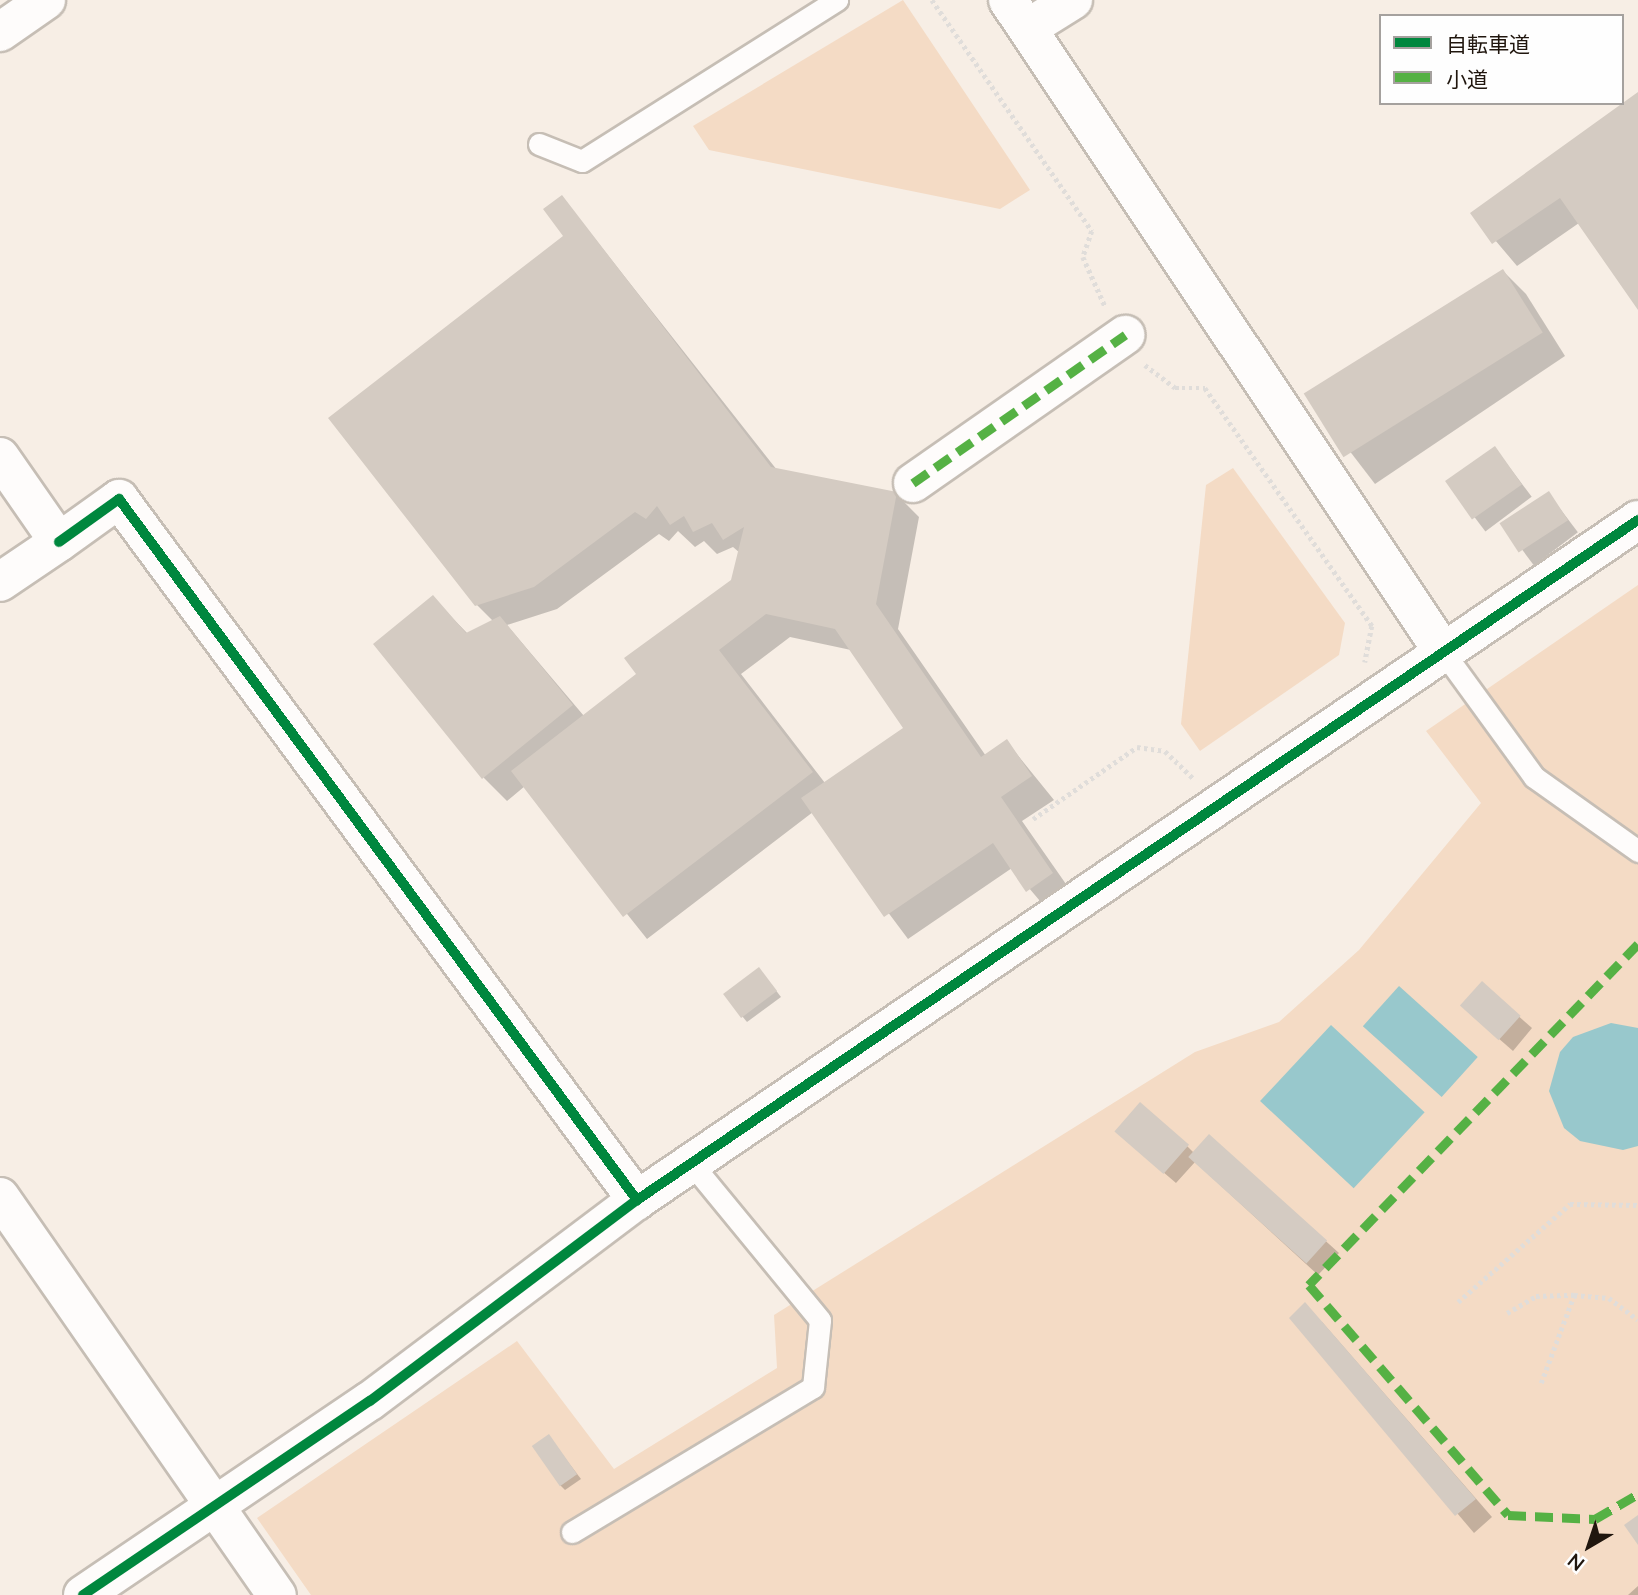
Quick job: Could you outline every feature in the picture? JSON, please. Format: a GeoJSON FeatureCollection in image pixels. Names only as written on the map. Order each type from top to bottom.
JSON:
{"type":"FeatureCollection","features":[{"type":"Feature","properties":{"kind":"street"},"geometry":{"type":"LineString","coordinates":[[0,32],[46,0]]}},
{"type":"Feature","properties":{"kind":"street"},"geometry":{"type":"LineString","coordinates":[[1073,0],[1018,14],[1444,653]]}},
{"type":"Feature","properties":{"kind":"street"},"geometry":{"type":"LineString","coordinates":[[913,483],[1125,335]]}},
{"type":"Feature","properties":{"kind":"street"},"geometry":{"type":"LineString","coordinates":[[0,457],[59,542]]}},
{"type":"Feature","properties":{"kind":"street"},"geometry":{"type":"LineString","coordinates":[[0,582],[119,499],[637,1200]]}},
{"type":"Feature","properties":{"kind":"street"},"geometry":{"type":"LineString","coordinates":[[83,1595],[212,1502],[370,1401],[637,1200],[1638,520]]}},
{"type":"Feature","properties":{"kind":"street"},"geometry":{"type":"LineString","coordinates":[[0,1197],[277,1595]]}},
{"type":"Feature","properties":{"kind":"lane"},"geometry":{"type":"LineString","coordinates":[[539,144],[582,161],[837,0]]}},
{"type":"Feature","properties":{"kind":"lane"},"geometry":{"type":"LineString","coordinates":[[1444,653],[1534,777],[1638,851]]}},
{"type":"Feature","properties":{"kind":"lane"},"geometry":{"type":"LineString","coordinates":[[572,1532],[813,1387],[820,1320],[691,1163]]}},
{"type":"Feature","properties":{"kind":"path"},"geometry":{"type":"LineString","coordinates":[[932,0],[1092,231],[1083,257],[1089,283],[1146,366],[1175,387],[1205,388],[1372,626],[1364,664],[1353,672]]}},
{"type":"Feature","properties":{"kind":"path"},"geometry":{"type":"LineString","coordinates":[[1033,819],[1137,747],[1165,751],[1200,784]]}},
{"type":"Feature","properties":{"kind":"path"},"geometry":{"type":"LineString","coordinates":[[1458,1302],[1570,1204],[1638,1205]]}},
{"type":"Feature","properties":{"kind":"path"},"geometry":{"type":"LineString","coordinates":[[1541,1383],[1574,1295]]}},
{"type":"Feature","properties":{"kind":"path"},"geometry":{"type":"LineString","coordinates":[[1507,1313],[1536,1296],[1574,1295],[1609,1298],[1638,1320]]}},
{"type":"Feature","properties":{"kind":"shaded area"},"geometry":{"type":"Polygon","coordinates":[[[903,0],[1030,190],[1000,209],[709,150],[693,126],[903,0]]]}},
{"type":"Feature","properties":{"kind":"shaded area"},"geometry":{"type":"Polygon","coordinates":[[[1233,468],[1345,623],[1339,655],[1200,751],[1181,724],[1206,485],[1233,468]]]}},
{"type":"Feature","properties":{"kind":"shaded area"},"geometry":{"type":"Polygon","coordinates":[[[1638,585],[1638,1595],[311,1595],[257,1518],[517,1341],[614,1469],[777,1368],[774,1315],[1195,1052],[1279,1022],[1359,950],[1481,803],[1426,731],[1638,585]]]}},
{"type":"Feature","properties":{"kind":"water"},"geometry":{"type":"Polygon","coordinates":[[[1399,986],[1478,1057],[1442,1097],[1363,1026],[1399,986]]]}},
{"type":"Feature","properties":{"kind":"water"},"geometry":{"type":"Polygon","coordinates":[[[1611,1023],[1638,1028],[1638,1146],[1623,1150],[1580,1141],[1564,1128],[1549,1091],[1560,1052],[1573,1037],[1611,1023]]]}},
{"type":"Feature","properties":{"kind":"water"},"geometry":{"type":"Polygon","coordinates":[[[1331,1025],[1425,1112],[1354,1188],[1260,1101],[1331,1025]]]}},
{"type":"Feature","properties":{"kind":"building"},"geometry":{"type":"Polygon","coordinates":[[[1638,92],[1638,310],[1560,198],[1492,244],[1470,213],[1620,105],[1624,105],[1624,102],[1638,92]]]}},
{"type":"Feature","properties":{"kind":"building"},"geometry":{"type":"Polygon","coordinates":[[[562,195],[771,467],[897,492],[876,604],[981,757],[1007,739],[1032,776],[1001,797],[1053,873],[1026,892],[993,843],[884,917],[801,798],[903,728],[835,629],[766,614],[719,650],[813,772],[623,917],[511,771],[636,674],[624,658],[731,580],[744,527],[723,540],[712,523],[693,532],[684,516],[670,525],[657,506],[646,519],[635,512],[534,587],[475,606],[328,418],[563,236],[543,209],[562,195]]]}},
{"type":"Feature","properties":{"kind":"building"},"geometry":{"type":"Polygon","coordinates":[[[1503,269],[1543,333],[1343,457],[1304,394],[1503,269]]]}},
{"type":"Feature","properties":{"kind":"building"},"geometry":{"type":"Polygon","coordinates":[[[1495,446],[1522,485],[1472,519],[1445,481],[1495,446]]]}},
{"type":"Feature","properties":{"kind":"building"},"geometry":{"type":"Polygon","coordinates":[[[1549,491],[1568,520],[1519,552],[1500,523],[1549,491]]]}},
{"type":"Feature","properties":{"kind":"building"},"geometry":{"type":"Polygon","coordinates":[[[433,595],[466,633],[500,616],[573,705],[482,779],[373,644],[433,595]]]}},
{"type":"Feature","properties":{"kind":"building"},"geometry":{"type":"Polygon","coordinates":[[[759,967],[777,991],[741,1018],[723,994],[759,967]]]}},
{"type":"Feature","properties":{"kind":"building"},"geometry":{"type":"Polygon","coordinates":[[[1482,981],[1521,1016],[1499,1040],[1460,1006],[1482,981]]]}},
{"type":"Feature","properties":{"kind":"building"},"geometry":{"type":"Polygon","coordinates":[[[1140,1102],[1189,1145],[1163,1174],[1114,1131],[1140,1102]]]}},
{"type":"Feature","properties":{"kind":"building"},"geometry":{"type":"Polygon","coordinates":[[[1209,1134],[1327,1240],[1306,1263],[1188,1157],[1209,1134]]]}},
{"type":"Feature","properties":{"kind":"building"},"geometry":{"type":"Polygon","coordinates":[[[1305,1302],[1476,1499],[1455,1516],[1289,1318],[1305,1302]]]}},
{"type":"Feature","properties":{"kind":"building"},"geometry":{"type":"Polygon","coordinates":[[[549,1434],[577,1474],[560,1486],[532,1446],[549,1434]]]}},
{"type":"Feature","properties":{"kind":"building"},"geometry":{"type":"Polygon","coordinates":[[[1638,1515],[1638,1545],[1624,1525],[1638,1515]]]}},
{"type":"Feature","properties":{"kind":"marked path"},"geometry":{"type":"LineString","coordinates":[[913,483],[1125,335]]}},
{"type":"Feature","properties":{"kind":"marked path"},"geometry":{"type":"LineString","coordinates":[[1638,944],[1309,1285],[1508,1515],[1595,1519],[1638,1494]]}},
{"type":"Feature","properties":{"kind":"cycle path"},"geometry":{"type":"LineString","coordinates":[[59,542],[119,499],[637,1200]]}},
{"type":"Feature","properties":{"kind":"cycle path"},"geometry":{"type":"LineString","coordinates":[[83,1595],[370,1401],[637,1200],[1638,520]]}}]}
